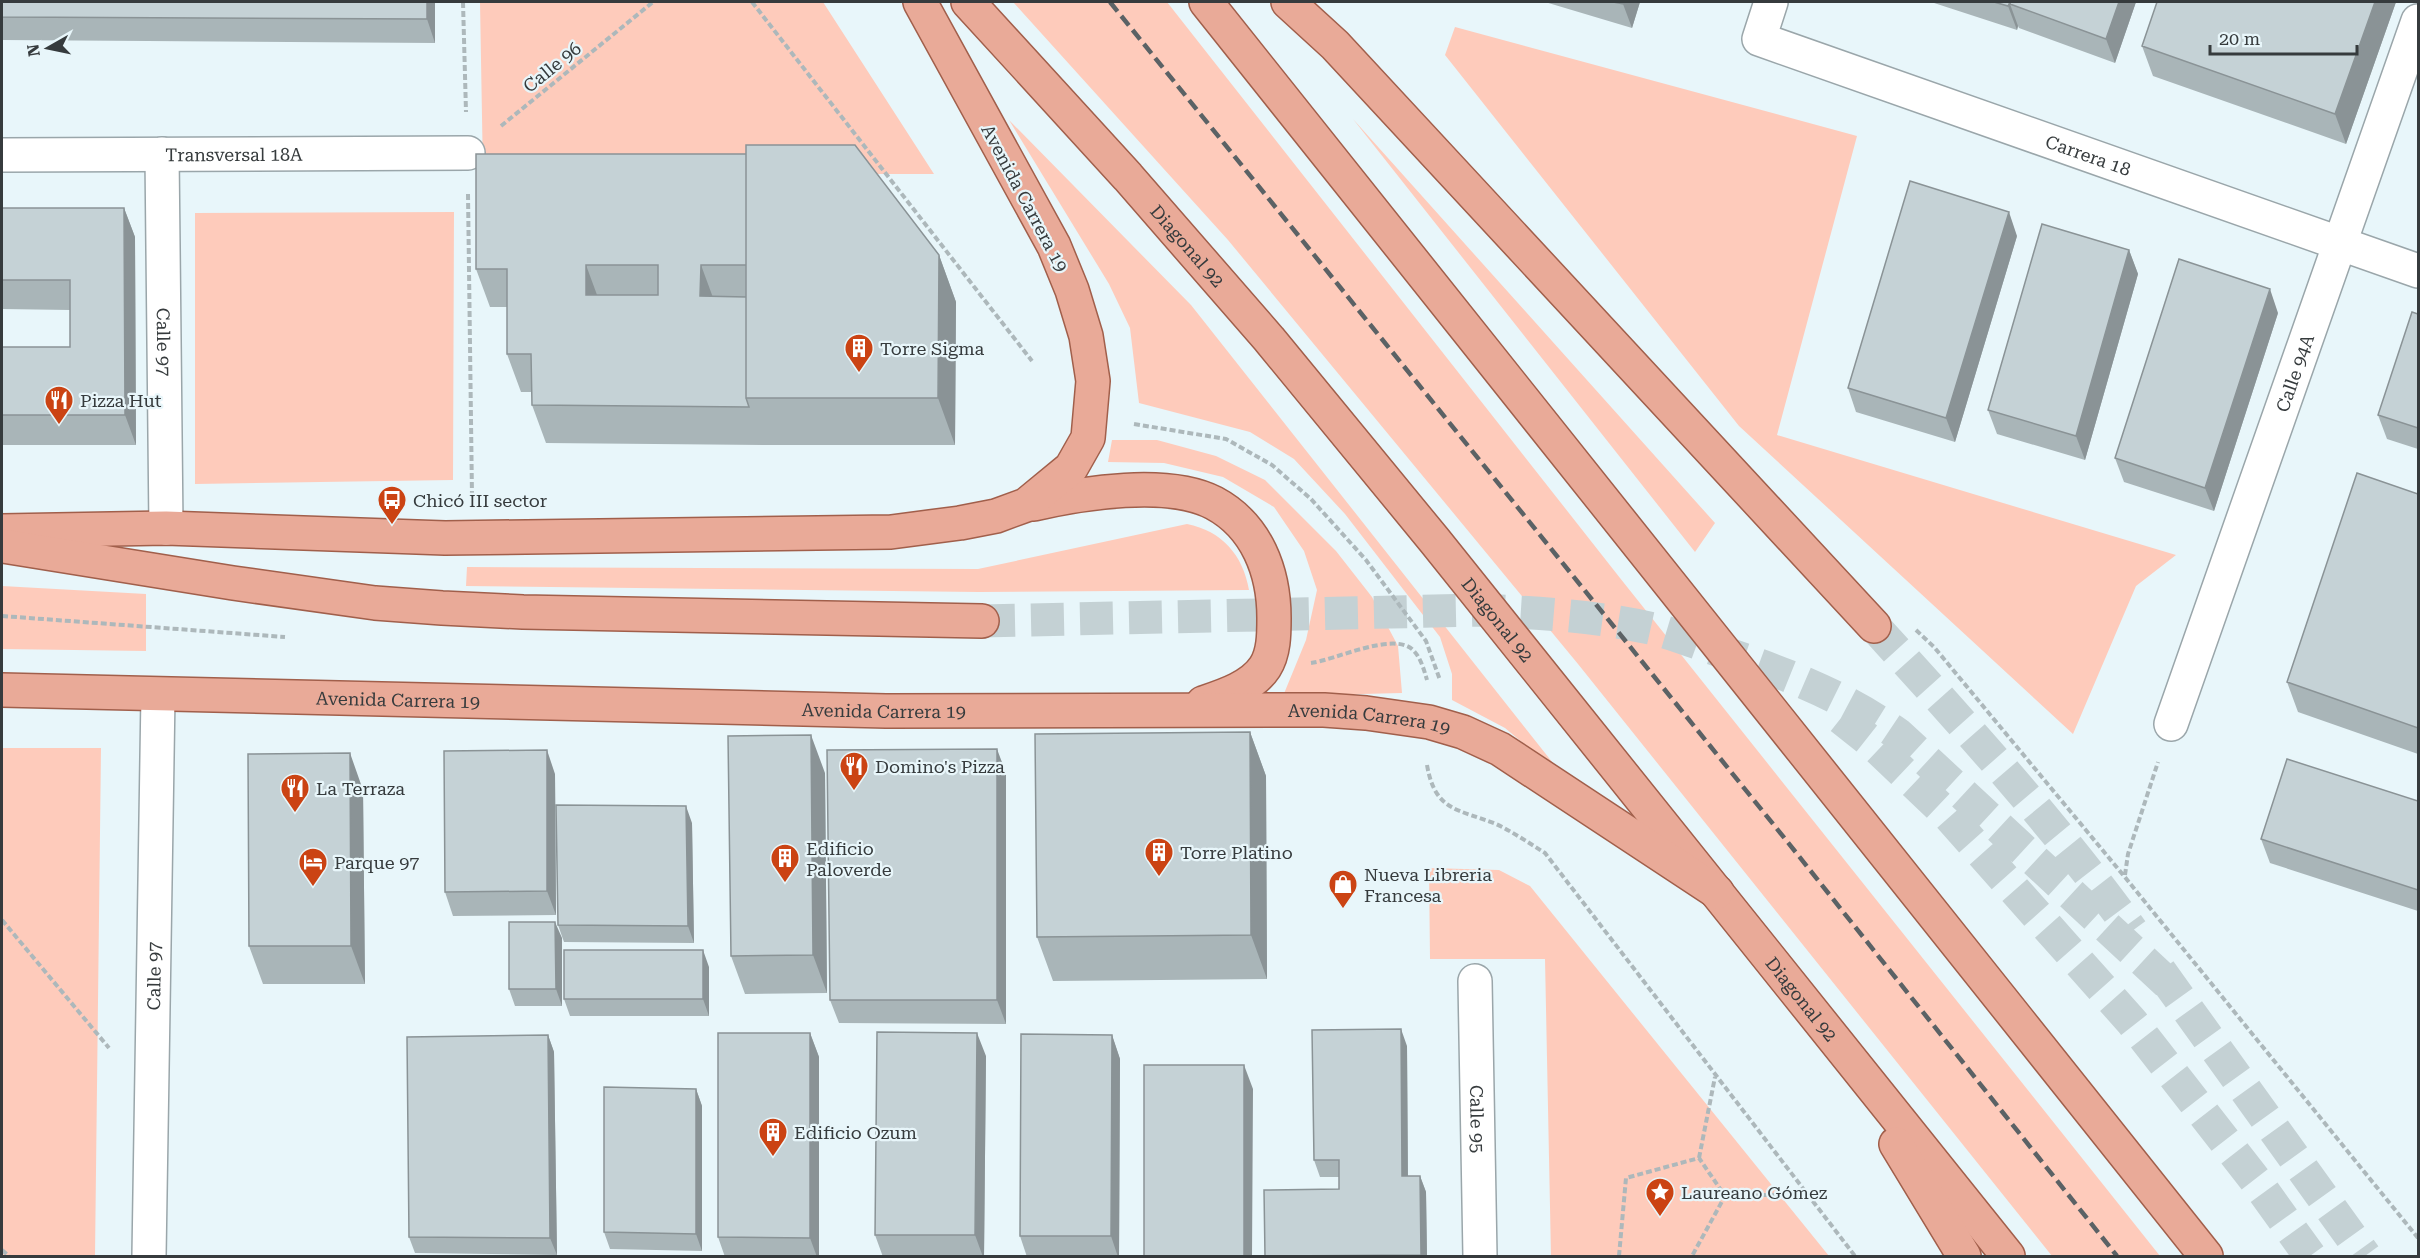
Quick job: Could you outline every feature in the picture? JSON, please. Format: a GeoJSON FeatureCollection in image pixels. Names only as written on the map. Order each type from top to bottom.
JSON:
{"type":"FeatureCollection","features":[{"type":"Feature","properties":{"kind":"main road","name":"Avenida Carrera 19"},"geometry":{"type":"LineString","coordinates":[[2,531],[166,528],[472,537],[891,532],[996,516],[1026,505],[1071,468],[1088,438],[1093,381],[1086,336],[1072,290],[1054,246],[920,2]]}},
{"type":"Feature","properties":{"kind":"main road","name":"Diagonal 92"},"geometry":{"type":"LineString","coordinates":[[968,2],[1128,177],[1269,339],[1443,550],[2008,1257]]}},
{"type":"Feature","properties":{"kind":"main road"},"geometry":{"type":"LineString","coordinates":[[1206,2],[2206,1257]]}},
{"type":"Feature","properties":{"kind":"main road"},"geometry":{"type":"LineString","coordinates":[[1288,2],[1335,45],[1874,626]]}},
{"type":"Feature","properties":{"kind":"main road"},"geometry":{"type":"LineString","coordinates":[[1026,505],[1089,493],[1131,489],[1178,493],[1213,502],[1240,521],[1262,552],[1274,593],[1275,639],[1265,667],[1243,687],[1218,698],[1181,709]]}},
{"type":"Feature","properties":{"kind":"main road"},"geometry":{"type":"LineString","coordinates":[[2,546],[375,603],[523,612],[982,621]]}},
{"type":"Feature","properties":{"kind":"main road","name":"Avenida Carrera 19"},"geometry":{"type":"LineString","coordinates":[[2,690],[886,711],[1181,709],[1324,710],[1366,713],[1430,722],[1463,732],[1500,749],[1717,892]]}},
{"type":"Feature","properties":{"kind":"main road"},"geometry":{"type":"LineString","coordinates":[[1829,1032],[1964,1257]]}},
{"type":"Feature","properties":{"kind":"street","name":"Carrera 18"},"geometry":{"type":"LineString","coordinates":[[1771,2],[1759,39],[2418,271]]}},
{"type":"Feature","properties":{"kind":"street","name":"Calle 94A"},"geometry":{"type":"LineString","coordinates":[[2171,724],[2418,21]]}},
{"type":"Feature","properties":{"kind":"street","name":"Transversal 18A"},"geometry":{"type":"LineString","coordinates":[[2,155],[468,153]]}},
{"type":"Feature","properties":{"kind":"street","name":"Calle 97"},"geometry":{"type":"LineString","coordinates":[[162,154],[166,528]]}},
{"type":"Feature","properties":{"kind":"street","name":"Calle 97"},"geometry":{"type":"LineString","coordinates":[[149,1257],[158,695]]}},
{"type":"Feature","properties":{"kind":"street","name":"Calle 95"},"geometry":{"type":"LineString","coordinates":[[1475,981],[1480,1257]]}},
{"type":"Feature","properties":{"kind":"path"},"geometry":{"type":"LineString","coordinates":[[463,2],[468,153],[472,537]]}},
{"type":"Feature","properties":{"kind":"path","name":"Calle 96"},"geometry":{"type":"LineString","coordinates":[[468,153],[653,2]]}},
{"type":"Feature","properties":{"kind":"path"},"geometry":{"type":"LineString","coordinates":[[752,2],[1032,361]]}},
{"type":"Feature","properties":{"kind":"path"},"geometry":{"type":"LineString","coordinates":[[1134,424],[1226,439],[1272,465],[1311,499],[1366,560],[1426,641],[1440,679],[1441,703],[1430,722]]}},
{"type":"Feature","properties":{"kind":"path"},"geometry":{"type":"LineString","coordinates":[[2,616],[161,627]]}},
{"type":"Feature","properties":{"kind":"path"},"geometry":{"type":"LineString","coordinates":[[1412,648],[1422,663],[1430,698],[1426,761],[1430,785],[1442,801],[1464,814],[1496,824],[1545,853],[1855,1257]]}},
{"type":"Feature","properties":{"kind":"path"},"geometry":{"type":"LineString","coordinates":[[2124,876],[2127,854],[2171,724]]}},
{"type":"Feature","properties":{"kind":"path"},"geometry":{"type":"LineString","coordinates":[[2,920],[111,1051]]}},
{"type":"Feature","properties":{"kind":"path"},"geometry":{"type":"LineString","coordinates":[[1715,1076],[1699,1158],[1725,1196]]}},
{"type":"Feature","properties":{"kind":"path"},"geometry":{"type":"LineString","coordinates":[[1619,1257],[1626,1178],[1699,1158]]}},
{"type":"Feature","properties":{"kind":"path"},"geometry":{"type":"LineString","coordinates":[[1725,1196],[1807,1194]]}},
{"type":"Feature","properties":{"kind":"path"},"geometry":{"type":"LineString","coordinates":[[1692,1257],[1725,1196]]}},
{"type":"Feature","properties":{"kind":"path"},"geometry":{"type":"LineString","coordinates":[[2,1250],[9,1257]]}},
{"type":"Feature","properties":{"kind":"shaded area"},"geometry":{"type":"Polygon","coordinates":[[[480,2],[823,2],[934,174],[483,174],[480,2]]]}},
{"type":"Feature","properties":{"kind":"shaded area"},"geometry":{"type":"Polygon","coordinates":[[[1013,2],[1167,2],[1620,578],[2160,1256],[2052,1256],[1578,664],[1228,240],[1013,2]]]}},
{"type":"Feature","properties":{"kind":"shaded area"},"geometry":{"type":"Polygon","coordinates":[[[1455,27],[1857,136],[1777,435],[2176,555],[2136,586],[2073,734],[1739,426],[1445,55],[1455,27]]]}},
{"type":"Feature","properties":{"kind":"shaded area"},"geometry":{"type":"Polygon","coordinates":[[[1353,119],[1715,523],[1695,552],[1353,119]]]}},
{"type":"Feature","properties":{"kind":"shaded area"},"geometry":{"type":"Polygon","coordinates":[[[1009,120],[1191,305],[1564,777],[1505,728],[1452,700],[1452,674],[1440,637],[1345,514],[1294,459],[1250,432],[1139,403],[1130,328],[1109,284],[1009,120]]]}},
{"type":"Feature","properties":{"kind":"shaded area"},"geometry":{"type":"Polygon","coordinates":[[[454,212],[453,480],[195,484],[195,213],[454,212]]]}},
{"type":"Feature","properties":{"kind":"shaded area"},"geometry":{"type":"Polygon","coordinates":[[[1112,440],[1157,440],[1216,456],[1265,480],[1336,551],[1372,597],[1398,646],[1402,693],[1283,696],[1306,640],[1317,590],[1304,551],[1274,507],[1223,477],[1164,463],[1108,462],[1112,440]]]}},
{"type":"Feature","properties":{"kind":"shaded area"},"geometry":{"type":"Polygon","coordinates":[[[1187,524],[1211,532],[1229,546],[1242,566],[1249,590],[979,592],[466,586],[467,567],[978,569],[1187,524]]]}},
{"type":"Feature","properties":{"kind":"shaded area"},"geometry":{"type":"Polygon","coordinates":[[[2,586],[146,594],[146,651],[2,649],[2,586]]]}},
{"type":"Feature","properties":{"kind":"shaded area"},"geometry":{"type":"Polygon","coordinates":[[[2,748],[101,748],[95,1256],[2,1256],[2,748]]]}},
{"type":"Feature","properties":{"kind":"shaded area"},"geometry":{"type":"Polygon","coordinates":[[[1429,868],[1499,870],[1530,886],[1829,1256],[1551,1256],[1545,959],[1430,959],[1429,868]]]}},
{"type":"Feature","properties":{"kind":"building"},"geometry":{"type":"Polygon","coordinates":[[[2,2],[427,2],[427,19],[2,17],[2,2]]]}},
{"type":"Feature","properties":{"kind":"building"},"geometry":{"type":"Polygon","coordinates":[[[1994,2],[2010,2],[2008,6],[1994,2]]]}},
{"type":"Feature","properties":{"kind":"building"},"geometry":{"type":"Polygon","coordinates":[[[2011,2],[2119,2],[2106,39],[2010,4],[2011,2]]]}},
{"type":"Feature","properties":{"kind":"building"},"geometry":{"type":"Polygon","coordinates":[[[2157,2],[2375,2],[2335,114],[2142,46],[2157,2]]]}},
{"type":"Feature","properties":{"kind":"building","name":"Torre Sigma"},"geometry":{"type":"Polygon","coordinates":[[[746,145],[855,145],[939,255],[938,398],[746,398],[746,145]]]}},
{"type":"Feature","properties":{"kind":"building"},"geometry":{"type":"Polygon","coordinates":[[[476,154],[746,154],[746,265],[701,265],[700,296],[746,297],[746,398],[749,407],[532,405],[531,354],[507,354],[507,269],[476,269],[476,154]],[[586,265],[586,295],[658,295],[658,265],[586,265]]]}},
{"type":"Feature","properties":{"kind":"building"},"geometry":{"type":"Polygon","coordinates":[[[1910,181],[2009,212],[1946,418],[1848,388],[1910,181]]]}},
{"type":"Feature","properties":{"kind":"building"},"geometry":{"type":"Polygon","coordinates":[[[2,208],[124,208],[125,415],[2,415],[2,347],[70,347],[70,280],[2,280],[2,208]]]}},
{"type":"Feature","properties":{"kind":"building"},"geometry":{"type":"Polygon","coordinates":[[[2042,224],[2129,250],[2076,436],[1988,410],[2042,224]]]}},
{"type":"Feature","properties":{"kind":"building"},"geometry":{"type":"Polygon","coordinates":[[[2179,259],[2270,289],[2205,488],[2115,458],[2179,259]]]}},
{"type":"Feature","properties":{"kind":"building"},"geometry":{"type":"Polygon","coordinates":[[[2412,312],[2418,314],[2418,428],[2378,415],[2412,312]]]}},
{"type":"Feature","properties":{"kind":"building"},"geometry":{"type":"Polygon","coordinates":[[[2357,473],[2418,494],[2418,728],[2287,682],[2357,473]]]}},
{"type":"Feature","properties":{"kind":"building","name":"Torre Platino"},"geometry":{"type":"Polygon","coordinates":[[[1250,732],[1251,935],[1037,937],[1035,734],[1250,732]]]}},
{"type":"Feature","properties":{"kind":"building","name":"Edificio Paloverde"},"geometry":{"type":"Polygon","coordinates":[[[811,735],[813,955],[731,956],[728,736],[811,735]]]}},
{"type":"Feature","properties":{"kind":"building"},"geometry":{"type":"Polygon","coordinates":[[[997,749],[997,1000],[830,1000],[827,750],[997,749]]]}},
{"type":"Feature","properties":{"kind":"building"},"geometry":{"type":"Polygon","coordinates":[[[547,750],[547,891],[445,892],[444,751],[547,750]]]}},
{"type":"Feature","properties":{"kind":"building","name":"Parque 97"},"geometry":{"type":"Polygon","coordinates":[[[350,753],[351,946],[249,946],[248,754],[350,753]]]}},
{"type":"Feature","properties":{"kind":"building"},"geometry":{"type":"Polygon","coordinates":[[[2287,759],[2418,801],[2418,890],[2261,839],[2287,759]]]}},
{"type":"Feature","properties":{"kind":"building"},"geometry":{"type":"Polygon","coordinates":[[[556,805],[686,806],[688,926],[558,925],[556,805]]]}},
{"type":"Feature","properties":{"kind":"building"},"geometry":{"type":"Polygon","coordinates":[[[509,922],[555,922],[556,989],[509,989],[509,922]]]}},
{"type":"Feature","properties":{"kind":"building"},"geometry":{"type":"Polygon","coordinates":[[[564,950],[703,950],[703,999],[564,999],[564,950]]]}},
{"type":"Feature","properties":{"kind":"building"},"geometry":{"type":"Polygon","coordinates":[[[1401,1029],[1402,1176],[1420,1176],[1421,1255],[1265,1256],[1264,1190],[1339,1189],[1339,1160],[1314,1160],[1312,1030],[1401,1029]]]}},
{"type":"Feature","properties":{"kind":"building"},"geometry":{"type":"Polygon","coordinates":[[[877,1032],[977,1033],[975,1235],[875,1235],[877,1032]]]}},
{"type":"Feature","properties":{"kind":"building","name":"Edificio Ozum"},"geometry":{"type":"Polygon","coordinates":[[[718,1033],[810,1033],[810,1238],[718,1237],[718,1033]]]}},
{"type":"Feature","properties":{"kind":"building"},"geometry":{"type":"Polygon","coordinates":[[[1021,1034],[1112,1035],[1111,1236],[1020,1236],[1021,1034]]]}},
{"type":"Feature","properties":{"kind":"building"},"geometry":{"type":"Polygon","coordinates":[[[548,1035],[550,1238],[409,1237],[407,1037],[548,1035]]]}},
{"type":"Feature","properties":{"kind":"building"},"geometry":{"type":"Polygon","coordinates":[[[1144,1065],[1244,1065],[1244,1257],[1144,1257],[1144,1065]]]}},
{"type":"Feature","properties":{"kind":"building"},"geometry":{"type":"Polygon","coordinates":[[[604,1087],[696,1089],[696,1234],[604,1232],[604,1087]]]}},
{"type":"Feature","properties":{"kind":"tunnel"},"geometry":{"type":"LineString","coordinates":[[982,621],[1482,610],[1590,618],[1669,633],[1810,685],[1877,720],[1899,735],[2174,989]]}},
{"type":"Feature","properties":{"kind":"tunnel"},"geometry":{"type":"LineString","coordinates":[[1874,626],[2040,813],[2132,931]]}},
{"type":"Feature","properties":{"kind":"tunnel"},"geometry":{"type":"LineString","coordinates":[[1841,718],[1870,741],[1947,814],[2132,1022],[2256,1181],[2310,1256]]}},
{"type":"Feature","properties":{"kind":"tunnel"},"geometry":{"type":"LineString","coordinates":[[2160,971],[2365,1256]]}},
{"type":"Feature","properties":{"kind":"railway"},"geometry":{"type":"LineString","coordinates":[[1110,2],[1786,840],[2117,1256]]}},
{"type":"Feature","properties":{"kind":"place","name":"Torre Sigma"},"geometry":{"type":"Point","coordinates":[859,374]}},
{"type":"Feature","properties":{"kind":"place","name":"Pizza Hut"},"geometry":{"type":"Point","coordinates":[59,426]}},
{"type":"Feature","properties":{"kind":"place","name":"Chicó III sector"},"geometry":{"type":"Point","coordinates":[392,526]}},
{"type":"Feature","properties":{"kind":"place","name":"Domino's Pizza"},"geometry":{"type":"Point","coordinates":[854,792]}},
{"type":"Feature","properties":{"kind":"place","name":"La Terraza"},"geometry":{"type":"Point","coordinates":[295,814]}},
{"type":"Feature","properties":{"kind":"place","name":"Torre Platino"},"geometry":{"type":"Point","coordinates":[1159,878]}},
{"type":"Feature","properties":{"kind":"place","name":"Edificio Paloverde"},"geometry":{"type":"Point","coordinates":[785,884]}},
{"type":"Feature","properties":{"kind":"place","name":"Parque 97"},"geometry":{"type":"Point","coordinates":[313,888]}},
{"type":"Feature","properties":{"kind":"place","name":"Nueva Libreria Francesa"},"geometry":{"type":"Point","coordinates":[1343,910]}},
{"type":"Feature","properties":{"kind":"place","name":"Edificio Ozum"},"geometry":{"type":"Point","coordinates":[773,1158]}},
{"type":"Feature","properties":{"kind":"place","name":"Laureano Gómez"},"geometry":{"type":"Point","coordinates":[1660,1218]}}]}
